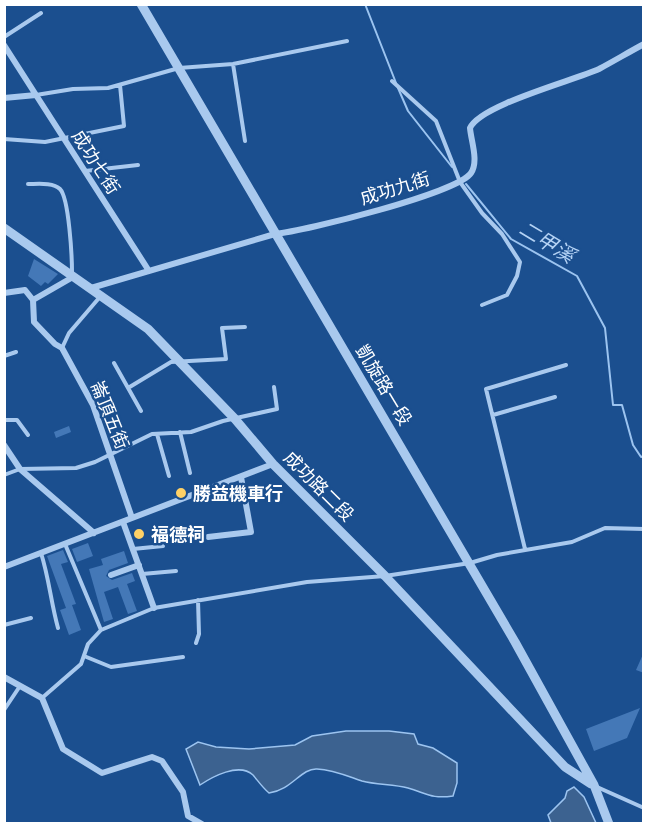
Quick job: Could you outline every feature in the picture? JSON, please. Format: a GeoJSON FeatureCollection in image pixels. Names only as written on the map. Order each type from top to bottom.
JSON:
{"type":"FeatureCollection","features":[{"type":"Feature","properties":{"kind":"street","name":"凱旋路一段"},"geometry":{"type":"LineString","coordinates":[[141,4],[470,563],[594,785],[609,824]]}},
{"type":"Feature","properties":{"kind":"street"},"geometry":{"type":"LineString","coordinates":[[460,182],[470,174],[474,165],[470,128],[478,117],[495,108],[598,69],[644,44]]}},
{"type":"Feature","properties":{"kind":"street","name":"成功七街"},"geometry":{"type":"LineString","coordinates":[[4,45],[149,271]]}},
{"type":"Feature","properties":{"kind":"street"},"geometry":{"type":"LineString","coordinates":[[4,98],[36,95]]}},
{"type":"Feature","properties":{"kind":"street","name":"成功九街"},"geometry":{"type":"LineString","coordinates":[[91,288],[275,234],[299,231],[428,195],[460,182]]}},
{"type":"Feature","properties":{"kind":"street","name":"成功路二段"},"geometry":{"type":"LineString","coordinates":[[4,228],[148,329],[236,419],[273,464],[385,576],[565,767],[594,785]]}},
{"type":"Feature","properties":{"kind":"street"},"geometry":{"type":"LineString","coordinates":[[4,293],[25,290],[33,300],[73,277]]}},
{"type":"Feature","properties":{"kind":"street","name":"崙頂五街"},"geometry":{"type":"LineString","coordinates":[[33,300],[34,322],[62,348],[93,405],[132,518]]}},
{"type":"Feature","properties":{"kind":"street"},"geometry":{"type":"LineString","coordinates":[[4,445],[20,469],[94,533]]}},
{"type":"Feature","properties":{"kind":"street"},"geometry":{"type":"LineString","coordinates":[[4,567],[273,464]]}},
{"type":"Feature","properties":{"kind":"street"},"geometry":{"type":"LineString","coordinates":[[208,537],[252,532],[241,477]]}},
{"type":"Feature","properties":{"kind":"street"},"geometry":{"type":"LineString","coordinates":[[123,522],[154,608]]}},
{"type":"Feature","properties":{"kind":"street"},"geometry":{"type":"LineString","coordinates":[[111,575],[139,564]]}},
{"type":"Feature","properties":{"kind":"street"},"geometry":{"type":"LineString","coordinates":[[4,677],[42,698],[63,749],[102,773],[152,757],[162,760],[183,792],[188,816],[201,824]]}},
{"type":"Feature","properties":{"kind":"lane"},"geometry":{"type":"LineString","coordinates":[[4,37],[41,13]]}},
{"type":"Feature","properties":{"kind":"lane"},"geometry":{"type":"LineString","coordinates":[[36,95],[120,85],[178,68],[233,64],[347,41]]}},
{"type":"Feature","properties":{"kind":"lane"},"geometry":{"type":"LineString","coordinates":[[233,64],[245,141]]}},
{"type":"Feature","properties":{"kind":"lane"},"geometry":{"type":"LineString","coordinates":[[392,81],[436,121],[460,182],[482,213],[502,234],[520,262],[517,276],[507,295],[482,305]]}},
{"type":"Feature","properties":{"kind":"lane"},"geometry":{"type":"LineString","coordinates":[[4,139],[45,142],[124,126],[120,85]]}},
{"type":"Feature","properties":{"kind":"lane"},"geometry":{"type":"LineString","coordinates":[[84,171],[138,165]]}},
{"type":"Feature","properties":{"kind":"lane"},"geometry":{"type":"LineString","coordinates":[[28,184],[53,185],[60,189],[65,199],[71,238],[73,277]]}},
{"type":"Feature","properties":{"kind":"lane"},"geometry":{"type":"LineString","coordinates":[[62,348],[69,333],[102,295]]}},
{"type":"Feature","properties":{"kind":"lane"},"geometry":{"type":"LineString","coordinates":[[128,388],[171,362],[226,359],[222,328],[245,327]]}},
{"type":"Feature","properties":{"kind":"lane"},"geometry":{"type":"LineString","coordinates":[[4,356],[16,352]]}},
{"type":"Feature","properties":{"kind":"lane"},"geometry":{"type":"LineString","coordinates":[[114,363],[141,411]]}},
{"type":"Feature","properties":{"kind":"lane"},"geometry":{"type":"LineString","coordinates":[[525,549],[486,389],[566,365]]}},
{"type":"Feature","properties":{"kind":"lane"},"geometry":{"type":"LineString","coordinates":[[4,475],[20,469],[76,468],[157,434],[191,432],[277,409],[274,387]]}},
{"type":"Feature","properties":{"kind":"lane"},"geometry":{"type":"LineString","coordinates":[[493,415],[555,397]]}},
{"type":"Feature","properties":{"kind":"lane"},"geometry":{"type":"LineString","coordinates":[[4,420],[17,420],[28,435]]}},
{"type":"Feature","properties":{"kind":"lane"},"geometry":{"type":"LineString","coordinates":[[180,432],[190,473]]}},
{"type":"Feature","properties":{"kind":"lane"},"geometry":{"type":"LineString","coordinates":[[157,434],[169,476]]}},
{"type":"Feature","properties":{"kind":"lane"},"geometry":{"type":"LineString","coordinates":[[42,698],[81,664],[88,645],[101,630],[154,608],[307,582],[385,576],[470,563],[525,549],[572,542],[605,528],[644,529]]}},
{"type":"Feature","properties":{"kind":"lane"},"geometry":{"type":"LineString","coordinates":[[65,544],[101,630]]}},
{"type":"Feature","properties":{"kind":"lane"},"geometry":{"type":"LineString","coordinates":[[133,549],[163,546]]}},
{"type":"Feature","properties":{"kind":"lane"},"geometry":{"type":"LineString","coordinates":[[41,553],[52,589],[51,603],[58,628]]}},
{"type":"Feature","properties":{"kind":"lane"},"geometry":{"type":"LineString","coordinates":[[142,574],[176,571]]}},
{"type":"Feature","properties":{"kind":"lane"},"geometry":{"type":"LineString","coordinates":[[196,644],[199,634],[198,600]]}},
{"type":"Feature","properties":{"kind":"lane"},"geometry":{"type":"LineString","coordinates":[[4,625],[31,618]]}},
{"type":"Feature","properties":{"kind":"lane"},"geometry":{"type":"LineString","coordinates":[[84,656],[111,667],[183,657]]}},
{"type":"Feature","properties":{"kind":"lane"},"geometry":{"type":"LineString","coordinates":[[4,710],[21,686]]}},
{"type":"Feature","properties":{"kind":"lane"},"geometry":{"type":"LineString","coordinates":[[594,785],[644,808]]}},
{"type":"Feature","properties":{"kind":"water"},"geometry":{"type":"Polygon","coordinates":[[[346,731],[389,731],[414,734],[418,744],[433,748],[457,763],[457,783],[453,796],[435,796],[317,769],[306,772],[284,788],[269,793],[253,775],[240,770],[226,772],[200,785],[186,749],[198,742],[216,747],[249,749],[295,745],[312,736],[346,731]]]}},
{"type":"Feature","properties":{"kind":"water"},"geometry":{"type":"Polygon","coordinates":[[[574,787],[584,797],[596,823],[551,823],[548,815],[565,798],[567,791],[574,787]]]}},
{"type":"Feature","properties":{"kind":"building"},"geometry":{"type":"Polygon","coordinates":[[[34,259],[58,274],[48,284],[45,282],[41,286],[28,276],[34,259]]]}},
{"type":"Feature","properties":{"kind":"building"},"geometry":{"type":"Polygon","coordinates":[[[69,426],[71,432],[56,438],[54,432],[69,426]]]}},
{"type":"Feature","properties":{"kind":"building"},"geometry":{"type":"Polygon","coordinates":[[[88,543],[93,556],[77,562],[72,549],[88,543]]]}},
{"type":"Feature","properties":{"kind":"building"},"geometry":{"type":"Polygon","coordinates":[[[63,550],[68,562],[61,564],[76,604],[72,605],[81,630],[69,635],[60,610],[66,608],[47,556],[63,550]]]}},
{"type":"Feature","properties":{"kind":"building"},"geometry":{"type":"Polygon","coordinates":[[[124,551],[128,563],[109,570],[106,576],[112,580],[132,573],[135,581],[127,584],[137,611],[128,614],[118,587],[104,592],[113,619],[104,622],[89,569],[103,565],[101,559],[124,551]]]}},
{"type":"Feature","properties":{"kind":"building"},"geometry":{"type":"Polygon","coordinates":[[[644,652],[644,673],[636,670],[644,652]]]}},
{"type":"Feature","properties":{"kind":"building"},"geometry":{"type":"Polygon","coordinates":[[[640,708],[627,738],[594,751],[586,729],[640,708]]]}},
{"type":"Feature","properties":{"kind":"waterway","name":"二甲溪"},"geometry":{"type":"LineString","coordinates":[[365,4],[396,83]]}},
{"type":"Feature","properties":{"kind":"waterway","name":"二甲溪"},"geometry":{"type":"LineString","coordinates":[[398,88],[408,111],[452,167]]}},
{"type":"Feature","properties":{"kind":"waterway","name":"二甲溪"},"geometry":{"type":"LineString","coordinates":[[466,184],[511,239],[577,276],[605,328],[613,405],[622,405],[633,445],[641,457],[644,456]]}},
{"type":"Feature","properties":{"kind":"place","name":"勝益機車行"},"geometry":{"type":"Point","coordinates":[181,493]}},
{"type":"Feature","properties":{"kind":"place","name":"福德祠"},"geometry":{"type":"Point","coordinates":[139,534]}}]}
